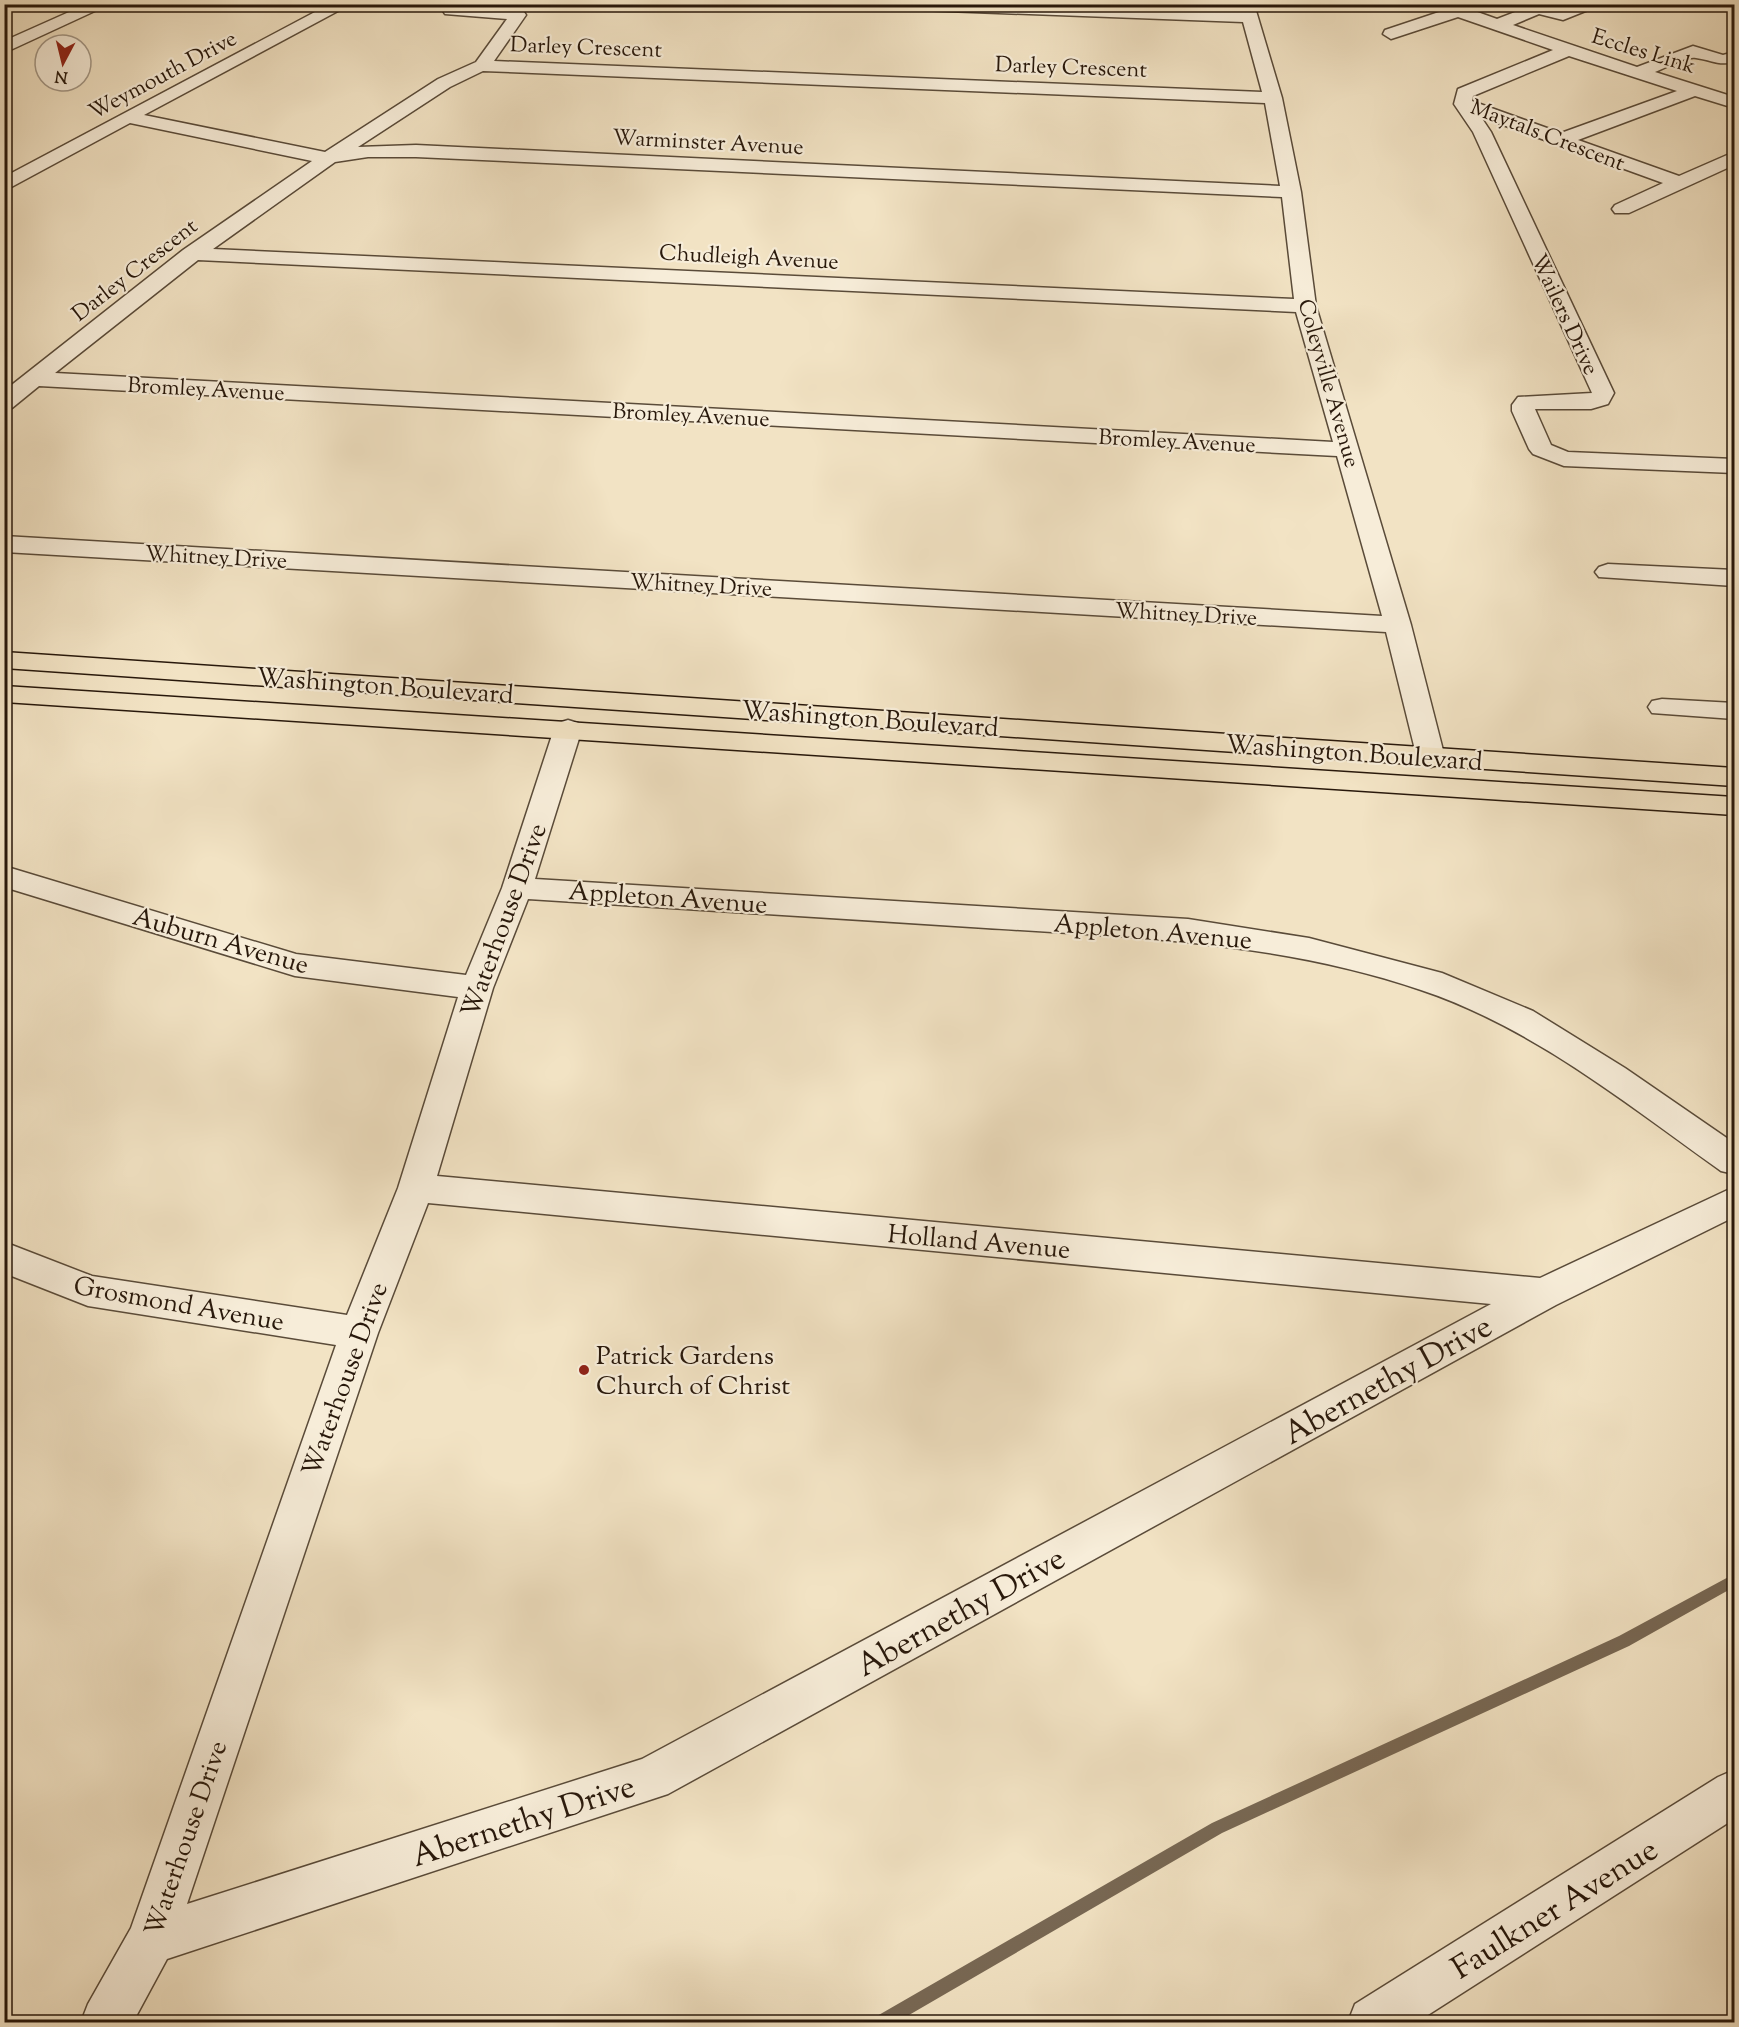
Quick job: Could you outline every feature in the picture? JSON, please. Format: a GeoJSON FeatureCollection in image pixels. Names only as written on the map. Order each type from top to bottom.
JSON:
{"type":"FeatureCollection","features":[{"type":"Feature","properties":{"kind":"highway","name":"Washington Boulevard"},"geometry":{"type":"LineString","coordinates":[[4,660],[1734,777]]}},
{"type":"Feature","properties":{"kind":"highway","name":"Washington Boulevard"},"geometry":{"type":"LineString","coordinates":[[4,694],[1734,806]]}},
{"type":"Feature","properties":{"kind":"street"},"geometry":{"type":"LineString","coordinates":[[5,48],[102,4]]}},
{"type":"Feature","properties":{"kind":"street","name":"Weymouth Drive"},"geometry":{"type":"LineString","coordinates":[[4,185],[127,117],[343,4]]}},
{"type":"Feature","properties":{"kind":"street"},"geometry":{"type":"LineString","coordinates":[[892,4],[1248,11]]}},
{"type":"Feature","properties":{"kind":"street","name":"Eccles Link"},"geometry":{"type":"LineString","coordinates":[[1438,4],[1568,50],[1734,102]]}},
{"type":"Feature","properties":{"kind":"street"},"geometry":{"type":"LineString","coordinates":[[1497,25],[1544,7],[1563,15],[1595,4]]}},
{"type":"Feature","properties":{"kind":"street"},"geometry":{"type":"LineString","coordinates":[[451,11],[518,15],[482,66]]}},
{"type":"Feature","properties":{"kind":"street","name":"Coleyville Avenue"},"geometry":{"type":"LineString","coordinates":[[1248,11],[1273,98],[1291,192],[1305,306],[1398,625],[1431,758]]}},
{"type":"Feature","properties":{"kind":"street"},"geometry":{"type":"LineString","coordinates":[[1391,34],[1458,11]]}},
{"type":"Feature","properties":{"kind":"street"},"geometry":{"type":"LineString","coordinates":[[1639,72],[1724,40]]}},
{"type":"Feature","properties":{"kind":"street","name":"Maytals Crescent"},"geometry":{"type":"LineString","coordinates":[[1568,50],[1464,93],[1464,104],[1680,183]]}},
{"type":"Feature","properties":{"kind":"street"},"geometry":{"type":"LineString","coordinates":[[1693,51],[1722,60],[1734,57]]}},
{"type":"Feature","properties":{"kind":"street","name":"Darley Crescent"},"geometry":{"type":"LineString","coordinates":[[4,403],[189,254],[326,158],[448,82],[482,66],[1273,98]]}},
{"type":"Feature","properties":{"kind":"street"},"geometry":{"type":"LineString","coordinates":[[1560,140],[1695,90]]}},
{"type":"Feature","properties":{"kind":"street","name":"Wailers Drive"},"geometry":{"type":"LineString","coordinates":[[1464,104],[1482,132],[1603,393],[1600,399],[1591,402],[1533,400],[1523,405],[1539,446],[1551,455],[1564,459],[1734,466]]}},
{"type":"Feature","properties":{"kind":"street","name":"Warminster Avenue"},"geometry":{"type":"LineString","coordinates":[[127,117],[326,158],[369,150],[416,151],[1291,192]]}},
{"type":"Feature","properties":{"kind":"street","name":"Maytals Crescent"},"geometry":{"type":"LineString","coordinates":[[1622,209],[1734,158]]}},
{"type":"Feature","properties":{"kind":"street","name":"Chudleigh Avenue"},"geometry":{"type":"LineString","coordinates":[[189,254],[1305,306]]}},
{"type":"Feature","properties":{"kind":"street","name":"Bromley Avenue"},"geometry":{"type":"LineString","coordinates":[[35,378],[1348,450]]}},
{"type":"Feature","properties":{"kind":"street","name":"Whitney Drive"},"geometry":{"type":"LineString","coordinates":[[4,544],[1398,625]]}},
{"type":"Feature","properties":{"kind":"street"},"geometry":{"type":"LineString","coordinates":[[1608,572],[1734,578]]}},
{"type":"Feature","properties":{"kind":"street"},"geometry":{"type":"LineString","coordinates":[[1662,707],[1734,711]]}},
{"type":"Feature","properties":{"kind":"street","name":"Waterhouse Drive"},"geometry":{"type":"LineString","coordinates":[[106,2022],[151,1940],[358,1333],[416,1188],[477,988],[517,888],[568,729]]}},
{"type":"Feature","properties":{"kind":"street","name":"Auburn Avenue"},"geometry":{"type":"LineString","coordinates":[[4,876],[295,965],[477,988]]}},
{"type":"Feature","properties":{"kind":"street","name":"Appleton Avenue"},"geometry":{"type":"LineString","coordinates":[[517,888],[1188,930],[1309,949],[1431,981],[1521,1019],[1613,1077],[1734,1161]]}},
{"type":"Feature","properties":{"kind":"street","name":"Holland Avenue"},"geometry":{"type":"LineString","coordinates":[[416,1188],[1543,1294]]}},
{"type":"Feature","properties":{"kind":"street","name":"Abernethy Drive"},"geometry":{"type":"LineString","coordinates":[[151,1940],[652,1778],[1543,1294],[1734,1201]]}},
{"type":"Feature","properties":{"kind":"street","name":"Grosmond Avenue"},"geometry":{"type":"LineString","coordinates":[[4,1257],[88,1292],[358,1333]]}},
{"type":"Feature","properties":{"kind":"street","name":"Faulkner Avenue"},"geometry":{"type":"LineString","coordinates":[[1372,2022],[1734,1793]]}},
{"type":"Feature","properties":{"kind":"waterway"},"geometry":{"type":"LineString","coordinates":[[883,2022],[1217,1828],[1624,1641],[1734,1580]]}},
{"type":"Feature","properties":{"kind":"place","name":"Patrick Gardens Church of Christ"},"geometry":{"type":"Point","coordinates":[584,1370]}}]}
